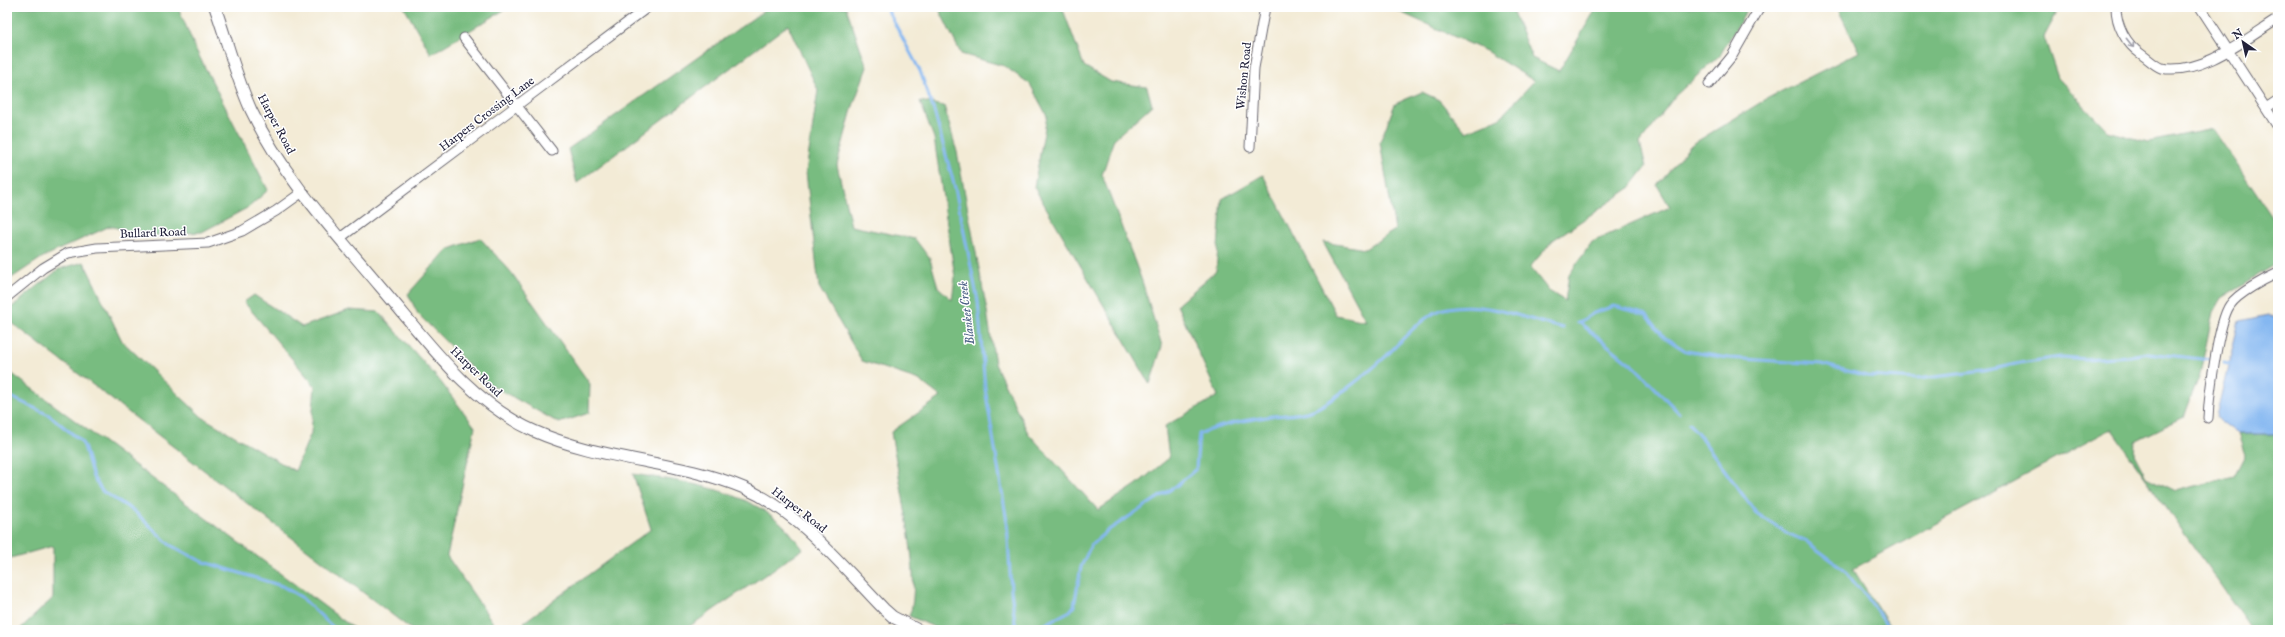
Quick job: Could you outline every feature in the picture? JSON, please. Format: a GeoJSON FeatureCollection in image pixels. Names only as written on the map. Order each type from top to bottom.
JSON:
{"type":"FeatureCollection","features":[{"type":"Feature","properties":{"kind":"street","name":"Harper Road"},"geometry":{"type":"LineString","coordinates":[[215,7],[251,110],[274,151],[301,193],[449,366],[476,394],[510,419],[553,439],[611,455],[724,481],[759,496],[781,510],[824,546],[893,617],[918,630]]}},
{"type":"Feature","properties":{"kind":"street","name":"Harpers Crossing Lane"},"geometry":{"type":"LineString","coordinates":[[340,238],[648,7]]}},
{"type":"Feature","properties":{"kind":"street","name":"Wishon Road"},"geometry":{"type":"LineString","coordinates":[[1250,147],[1254,68],[1265,7]]}},
{"type":"Feature","properties":{"kind":"street"},"geometry":{"type":"LineString","coordinates":[[1709,84],[1732,56],[1760,7]]}},
{"type":"Feature","properties":{"kind":"street"},"geometry":{"type":"LineString","coordinates":[[2116,7],[2122,33],[2136,51],[2160,68],[2181,69],[2215,58],[2278,19]]}},
{"type":"Feature","properties":{"kind":"street"},"geometry":{"type":"LineString","coordinates":[[2200,7],[2278,127]]}},
{"type":"Feature","properties":{"kind":"street"},"geometry":{"type":"LineString","coordinates":[[464,38],[552,152]]}},
{"type":"Feature","properties":{"kind":"street"},"geometry":{"type":"LineString","coordinates":[[2266,108],[2278,100]]}},
{"type":"Feature","properties":{"kind":"street","name":"Bullard Road"},"geometry":{"type":"LineString","coordinates":[[7,297],[43,268],[68,253],[97,248],[208,243],[242,230],[276,211],[301,193]]}},
{"type":"Feature","properties":{"kind":"street"},"geometry":{"type":"LineString","coordinates":[[2208,418],[2211,385],[2226,312],[2236,299],[2278,273]]}},
{"type":"Feature","properties":{"kind":"green space"},"geometry":{"type":"Polygon","coordinates":[[[7,7],[178,7],[196,50],[268,190],[249,207],[202,232],[146,236],[110,226],[43,257],[7,281],[7,7]]]}},
{"type":"Feature","properties":{"kind":"green space"},"geometry":{"type":"Polygon","coordinates":[[[404,7],[509,7],[431,54],[404,7]]]}},
{"type":"Feature","properties":{"kind":"green space"},"geometry":{"type":"Polygon","coordinates":[[[769,7],[846,7],[867,67],[852,109],[837,165],[851,226],[915,239],[930,259],[938,287],[952,300],[955,277],[934,138],[920,101],[944,106],[957,152],[987,311],[995,364],[1028,433],[1098,510],[1136,485],[1169,458],[1165,426],[1218,396],[1177,305],[1216,271],[1222,199],[1263,175],[1336,315],[1366,321],[1323,242],[1365,249],[1395,230],[1380,142],[1395,104],[1422,92],[1439,100],[1466,132],[1500,118],[1534,81],[1486,51],[1389,7],[1511,7],[1532,58],[1559,71],[1597,7],[1749,7],[1720,55],[1675,96],[1640,143],[1646,167],[1629,189],[1553,240],[1530,267],[1549,291],[1565,301],[1569,275],[1592,242],[1670,207],[1657,185],[1691,145],[1768,98],[1859,52],[1837,7],[2060,7],[2044,37],[2058,78],[2108,131],[2148,142],[2213,129],[2278,226],[2278,263],[2221,298],[2213,312],[2200,374],[2184,417],[2135,441],[2134,454],[2146,477],[2175,491],[2234,476],[2245,455],[2238,434],[2278,434],[2278,630],[2252,630],[2111,429],[1853,569],[1892,630],[941,630],[909,616],[913,601],[911,555],[908,527],[891,432],[941,397],[919,380],[862,361],[819,287],[806,172],[818,90],[788,25],[577,183],[568,149],[769,7]]]}},
{"type":"Feature","properties":{"kind":"green space"},"geometry":{"type":"Polygon","coordinates":[[[938,7],[1062,7],[1084,66],[1111,82],[1147,87],[1152,105],[1114,139],[1102,175],[1142,281],[1162,346],[1150,384],[1034,187],[1047,116],[1030,84],[1004,66],[961,54],[938,7]]]}},
{"type":"Feature","properties":{"kind":"green space"},"geometry":{"type":"Polygon","coordinates":[[[480,238],[511,272],[590,384],[589,413],[559,423],[486,382],[418,314],[408,294],[447,250],[480,238]]]}},
{"type":"Feature","properties":{"kind":"green space"},"geometry":{"type":"Polygon","coordinates":[[[84,262],[122,341],[202,417],[295,471],[311,433],[315,386],[244,302],[254,295],[302,327],[349,310],[379,312],[440,381],[475,427],[447,556],[498,630],[412,630],[7,319],[7,311],[59,269],[84,262]]]}},
{"type":"Feature","properties":{"kind":"green space"},"geometry":{"type":"Polygon","coordinates":[[[7,370],[356,630],[19,630],[53,598],[53,546],[7,559],[7,370]]]}},
{"type":"Feature","properties":{"kind":"green space"},"geometry":{"type":"Polygon","coordinates":[[[633,474],[712,488],[731,494],[766,512],[782,524],[803,549],[684,630],[529,630],[524,622],[651,529],[633,474]]]}},
{"type":"Feature","properties":{"kind":"water"},"geometry":{"type":"Polygon","coordinates":[[[2268,315],[2278,317],[2278,434],[2238,434],[2216,416],[2239,321],[2268,315]]]}},
{"type":"Feature","properties":{"kind":"waterway","name":"Blanket Creek"},"geometry":{"type":"LineString","coordinates":[[886,7],[920,71],[934,111],[955,188],[978,301],[985,388],[1007,522],[1011,590],[1016,630]]}},
{"type":"Feature","properties":{"kind":"waterway"},"geometry":{"type":"LineString","coordinates":[[1034,630],[1070,611],[1074,606],[1081,567],[1091,545],[1107,531],[1176,486],[1196,469],[1199,434],[1235,423],[1272,416],[1303,413],[1321,406],[1340,394],[1369,371],[1422,321],[1430,315],[1448,308],[1462,306],[1491,309],[1563,328]]}},
{"type":"Feature","properties":{"kind":"waterway"},"geometry":{"type":"LineString","coordinates":[[1578,323],[1594,313],[1614,306],[1647,315],[1664,337],[1686,351],[1728,358],[1821,364],[1867,376],[1917,379],[1984,371],[2020,363],[2061,357],[2086,359],[2148,353],[2210,360]]}},
{"type":"Feature","properties":{"kind":"waterway"},"geometry":{"type":"LineString","coordinates":[[1580,323],[1636,368],[1679,413]]}},
{"type":"Feature","properties":{"kind":"waterway"},"geometry":{"type":"LineString","coordinates":[[2224,363],[2231,365]]}},
{"type":"Feature","properties":{"kind":"waterway"},"geometry":{"type":"LineString","coordinates":[[7,395],[49,415],[80,440],[84,446],[93,477],[102,491],[134,511],[170,545],[201,561],[282,586],[301,597],[336,630]]}},
{"type":"Feature","properties":{"kind":"waterway"},"geometry":{"type":"LineString","coordinates":[[1689,424],[1697,432],[1756,513],[1787,533],[1807,542],[1845,570],[1855,585],[1865,594],[1890,630]]}}]}
